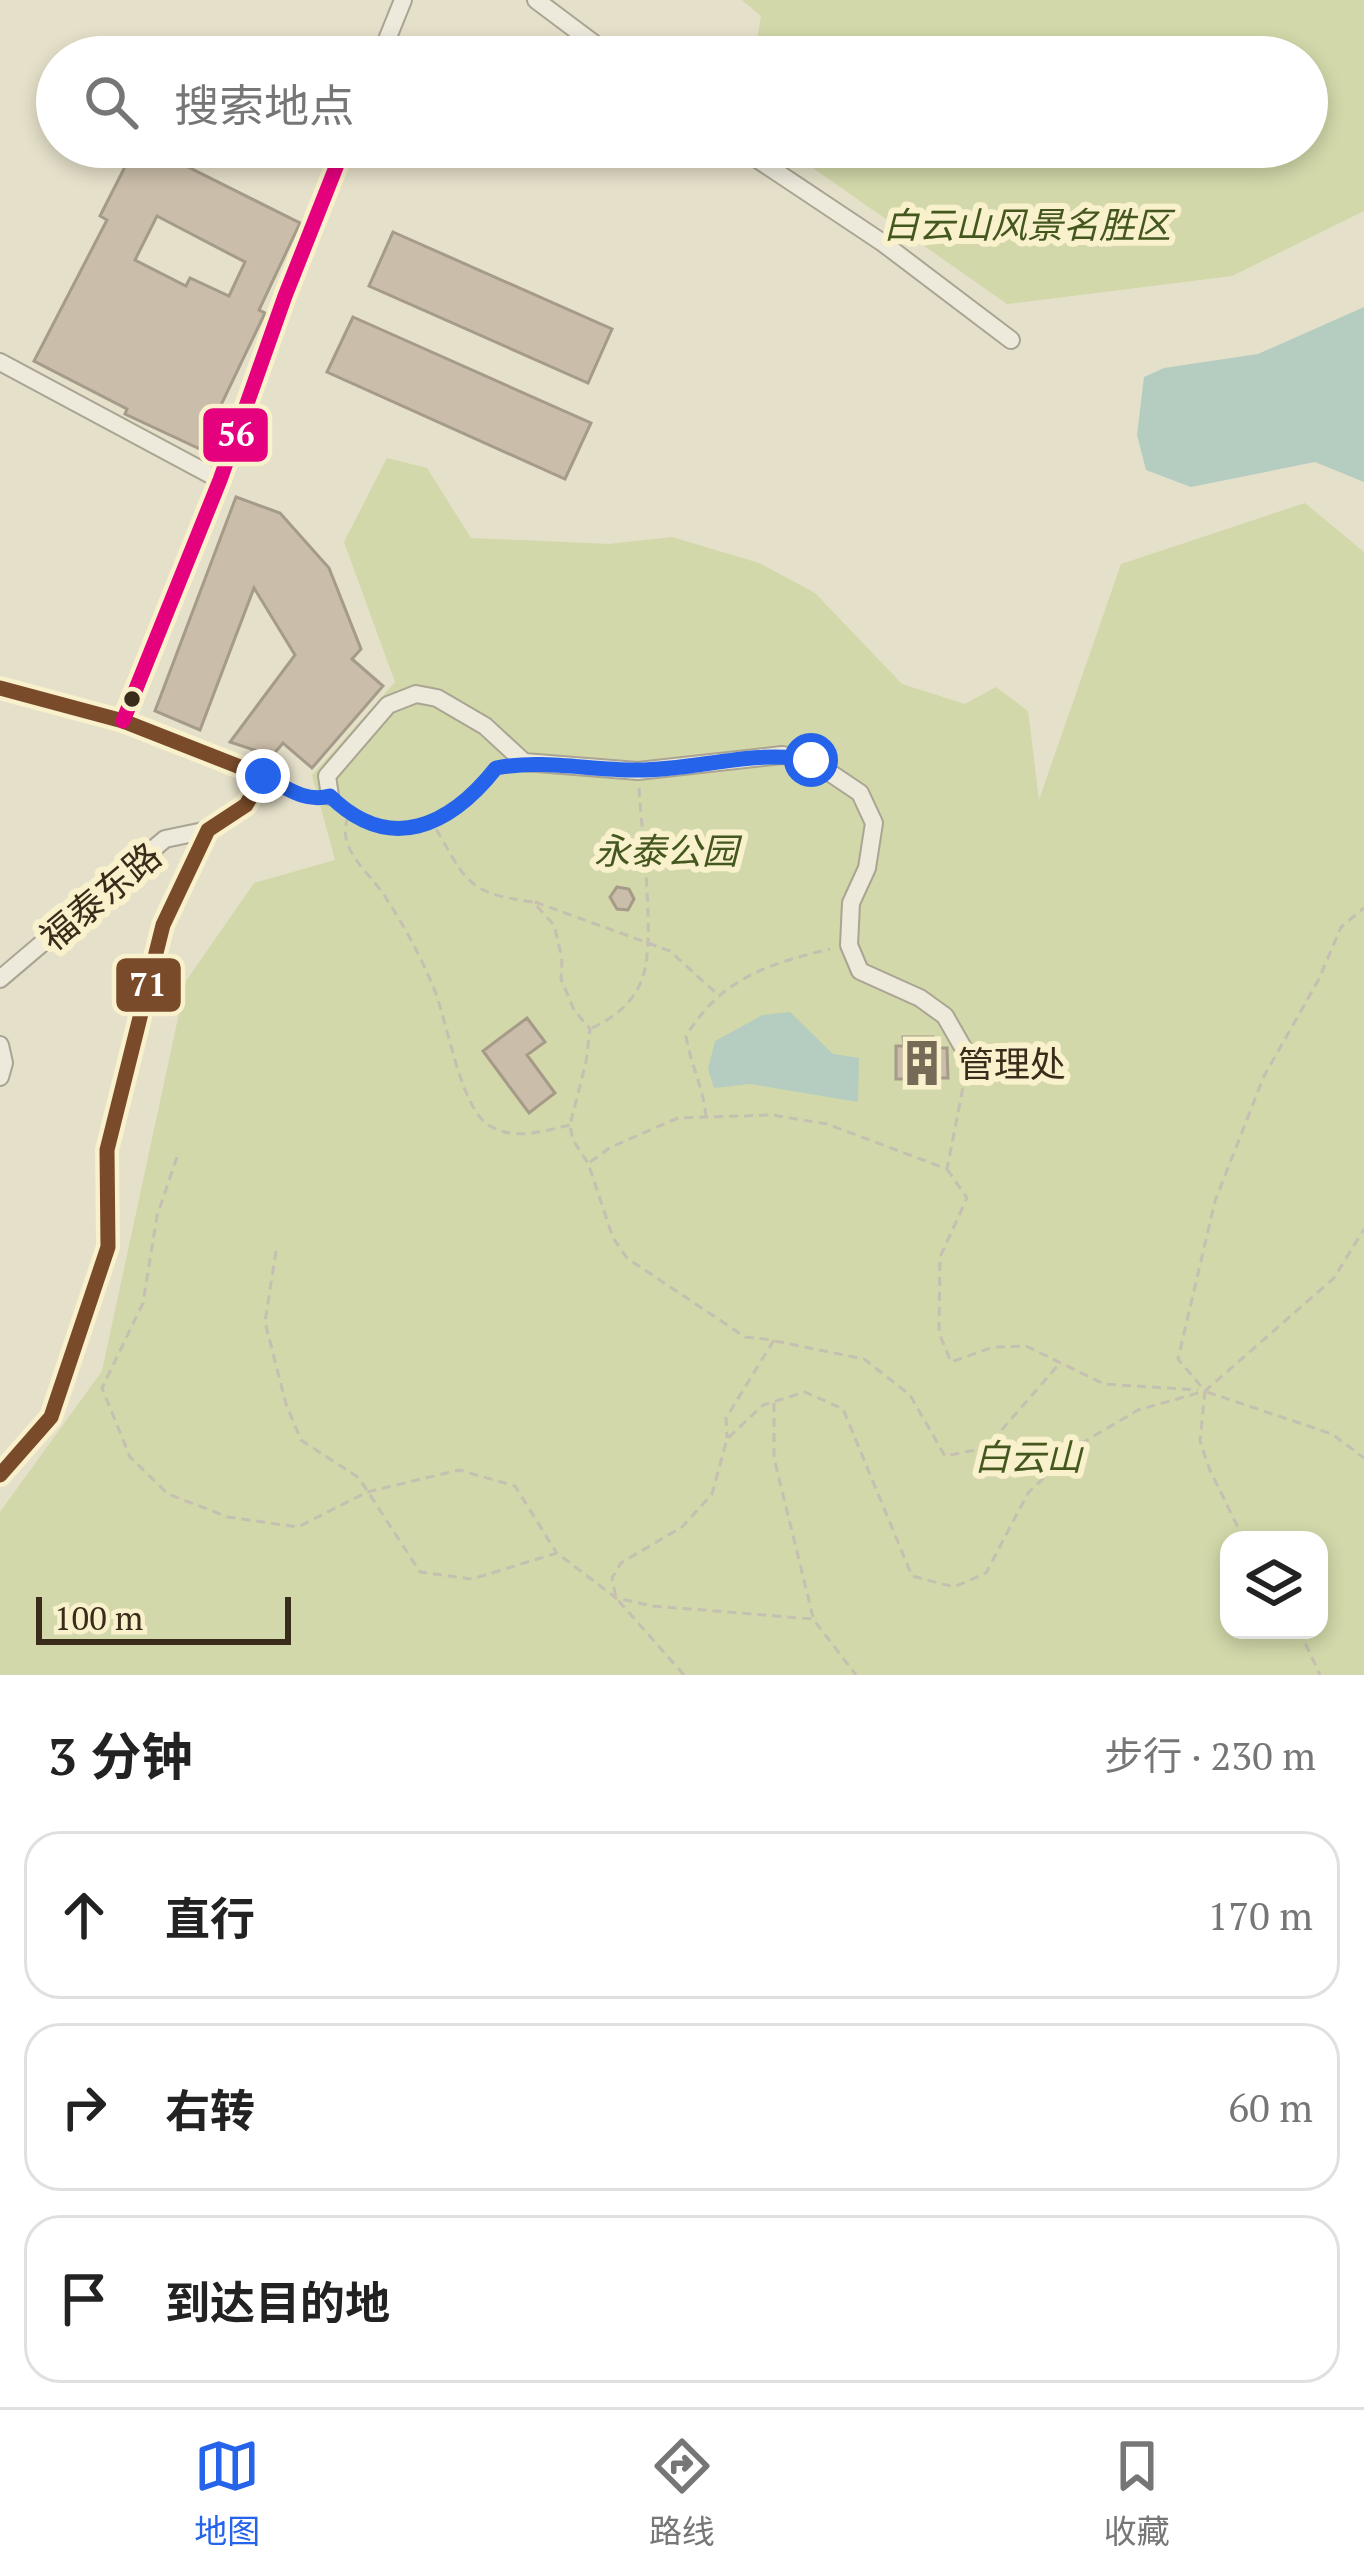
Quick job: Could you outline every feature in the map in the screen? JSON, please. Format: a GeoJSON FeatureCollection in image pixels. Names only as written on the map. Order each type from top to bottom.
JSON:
{"type":"FeatureCollection","features":[{"type":"Feature","properties":{"kind":"street"},"geometry":{"type":"LineString","coordinates":[[388,36],[403,0]]}},
{"type":"Feature","properties":{"kind":"street"},"geometry":{"type":"LineString","coordinates":[[536,0],[584,36]]}},
{"type":"Feature","properties":{"kind":"street"},"geometry":{"type":"LineString","coordinates":[[122,721],[220,480],[336,168]]}},
{"type":"Feature","properties":{"kind":"street"},"geometry":{"type":"LineString","coordinates":[[770,168],[883,243],[1011,340]]}},
{"type":"Feature","properties":{"kind":"street"},"geometry":{"type":"LineString","coordinates":[[0,362],[220,480]]}},
{"type":"Feature","properties":{"kind":"street"},"geometry":{"type":"LineString","coordinates":[[0,688],[122,721],[263,776],[246,805],[208,830],[163,925],[107,1150],[108,1246],[51,1418],[0,1475]]}},
{"type":"Feature","properties":{"kind":"street"},"geometry":{"type":"LineString","coordinates":[[330,796],[327,776],[388,705],[416,694],[437,698],[485,726],[524,762],[638,771],[782,755],[811,760],[860,793],[874,824],[867,868],[851,904],[849,945],[860,971],[920,998],[945,1016],[969,1058]]}},
{"type":"Feature","properties":{"kind":"street","name":"福泰东路"},"geometry":{"type":"LineString","coordinates":[[0,979],[165,839],[208,830]]}},
{"type":"Feature","properties":{"kind":"street"},"geometry":{"type":"LineString","coordinates":[[0,1045],[4,1063],[0,1076]]}},
{"type":"Feature","properties":{"kind":"lane"},"geometry":{"type":"LineString","coordinates":[[263,776],[302,796],[316,800],[330,796]]}},
{"type":"Feature","properties":{"kind":"path"},"geometry":{"type":"LineString","coordinates":[[330,796],[348,815],[382,830],[410,830],[470,801],[496,768],[524,762]]}},
{"type":"Feature","properties":{"kind":"path"},"geometry":{"type":"LineString","coordinates":[[590,1029],[609,1021],[631,1000],[644,976],[648,946],[638,771]]}},
{"type":"Feature","properties":{"kind":"path"},"geometry":{"type":"LineString","coordinates":[[348,815],[343,830],[349,850],[384,895],[434,986],[473,1111],[490,1126],[520,1135],[570,1125]]}},
{"type":"Feature","properties":{"kind":"path"},"geometry":{"type":"LineString","coordinates":[[430,819],[470,884],[491,896],[533,902],[670,951],[718,995]]}},
{"type":"Feature","properties":{"kind":"path"},"geometry":{"type":"LineString","coordinates":[[533,902],[554,925],[562,958],[561,980],[574,1010],[590,1029],[570,1125],[613,1238],[626,1258],[745,1337],[864,1359],[910,1395],[945,1456],[986,1448],[1061,1361]]}},
{"type":"Feature","properties":{"kind":"path"},"geometry":{"type":"LineString","coordinates":[[1240,1531],[1208,1468],[1201,1441],[1205,1391],[1178,1359],[1215,1202],[1264,1076],[1319,979],[1341,927],[1364,908]]}},
{"type":"Feature","properties":{"kind":"path"},"geometry":{"type":"LineString","coordinates":[[706,1117],[702,1081],[691,1064],[686,1036],[703,1009],[736,980],[849,945]]}},
{"type":"Feature","properties":{"kind":"path"},"geometry":{"type":"LineString","coordinates":[[947,1169],[969,1058]]}},
{"type":"Feature","properties":{"kind":"path"},"geometry":{"type":"LineString","coordinates":[[588,1163],[678,1118],[772,1115],[826,1124],[947,1169],[967,1198],[940,1257],[939,1333],[951,1362],[993,1347],[1026,1346],[1104,1384],[1205,1391],[1333,1433],[1364,1459]]}},
{"type":"Feature","properties":{"kind":"path"},"geometry":{"type":"LineString","coordinates":[[177,1157],[157,1216],[143,1303],[102,1388],[130,1456],[168,1494],[228,1517],[298,1526],[367,1492],[459,1470],[515,1486],[557,1553],[616,1598],[684,1675]]}},
{"type":"Feature","properties":{"kind":"path"},"geometry":{"type":"LineString","coordinates":[[727,1439],[763,1405],[805,1393],[842,1408],[912,1576],[954,1586],[986,1573],[1028,1493],[1077,1446],[1138,1411],[1205,1391],[1334,1278],[1364,1229]]}},
{"type":"Feature","properties":{"kind":"path"},"geometry":{"type":"LineString","coordinates":[[276,1251],[265,1322],[286,1405],[301,1440],[359,1478],[420,1572],[472,1579],[557,1553]]}},
{"type":"Feature","properties":{"kind":"path"},"geometry":{"type":"LineString","coordinates":[[616,1598],[612,1578],[621,1563],[682,1527],[712,1495],[727,1439],[726,1418],[774,1340]]}},
{"type":"Feature","properties":{"kind":"path"},"geometry":{"type":"LineString","coordinates":[[774,1402],[775,1458],[813,1619],[856,1675]]}},
{"type":"Feature","properties":{"kind":"path"},"geometry":{"type":"LineString","coordinates":[[616,1598],[653,1606],[813,1619]]}},
{"type":"Feature","properties":{"kind":"path"},"geometry":{"type":"LineString","coordinates":[[1303,1639],[1320,1675]]}},
{"type":"Feature","properties":{"kind":"green space","name":"白云山风景名胜区"},"geometry":{"type":"Polygon","coordinates":[[[742,0],[1364,0],[1364,211],[1232,276],[1007,304],[813,168],[1328,168],[1328,36],[758,36],[761,16],[742,0]]]}},
{"type":"Feature","properties":{"kind":"green space","name":"白云山"},"geometry":{"type":"Polygon","coordinates":[[[387,458],[427,468],[471,538],[609,544],[672,537],[759,563],[815,593],[902,684],[965,704],[996,687],[1028,711],[1039,800],[1121,564],[1305,503],[1364,552],[1364,1675],[0,1675],[0,1512],[102,1371],[186,981],[254,883],[335,860],[312,775],[395,682],[344,542],[387,458]]]}},
{"type":"Feature","properties":{"kind":"shaded area"},"geometry":{"type":"Polygon","coordinates":[[[1364,307],[1364,482],[1315,462],[1191,487],[1146,470],[1137,435],[1144,377],[1164,368],[1258,354],[1364,307]]]}},
{"type":"Feature","properties":{"kind":"shaded area"},"geometry":{"type":"Polygon","coordinates":[[[790,1012],[833,1054],[859,1058],[858,1102],[750,1084],[714,1088],[708,1069],[715,1041],[763,1015],[790,1012]]]}},
{"type":"Feature","properties":{"kind":"building"},"geometry":{"type":"Polygon","coordinates":[[[124,168],[190,168],[300,223],[259,310],[265,313],[200,449],[125,414],[127,409],[34,361],[107,220],[100,216],[124,168]],[[157,216],[135,260],[186,286],[190,278],[229,296],[245,262],[157,216]]]}},
{"type":"Feature","properties":{"kind":"building"},"geometry":{"type":"Polygon","coordinates":[[[393,232],[612,329],[588,383],[369,286],[393,232]]]}},
{"type":"Feature","properties":{"kind":"building"},"geometry":{"type":"Polygon","coordinates":[[[353,317],[591,423],[565,479],[327,372],[353,317]]]}},
{"type":"Feature","properties":{"kind":"building"},"geometry":{"type":"Polygon","coordinates":[[[236,497],[280,513],[329,568],[361,649],[352,659],[383,686],[312,768],[283,743],[272,756],[230,742],[295,655],[254,588],[200,730],[155,711],[236,497]]]}},
{"type":"Feature","properties":{"kind":"building"},"geometry":{"type":"Polygon","coordinates":[[[617,887],[629,889],[634,899],[628,910],[617,909],[610,897],[617,887]]]}},
{"type":"Feature","properties":{"kind":"building"},"geometry":{"type":"Polygon","coordinates":[[[527,1018],[545,1042],[527,1055],[555,1093],[529,1113],[483,1051],[527,1018]]]}},
{"type":"Feature","properties":{"kind":"building","name":"管理处"},"geometry":{"type":"Polygon","coordinates":[[[903,1037],[933,1037],[933,1048],[947,1048],[948,1078],[932,1078],[933,1087],[916,1087],[916,1079],[896,1079],[896,1046],[904,1046],[903,1037]]]}},
{"type":"Feature","properties":{"kind":"transit line","name":"56"},"geometry":{"type":"LineString","coordinates":[[123,721],[220,480],[336,168]]}},
{"type":"Feature","properties":{"kind":"transit line","name":"71"},"geometry":{"type":"LineString","coordinates":[[0,688],[123,721],[263,776],[246,805],[208,830],[163,925],[107,1150],[108,1247],[51,1417],[0,1475]]}},
{"type":"Feature","properties":{"kind":"place","name":"管理处"},"geometry":{"type":"Point","coordinates":[922,1063]}},
{"type":"Feature","properties":{"kind":"route"},"geometry":{"type":"LineString","coordinates":[[263,776],[302,796],[316,800],[330,796],[348,815],[382,830],[410,830],[470,801],[496,768],[524,762],[638,771],[782,755],[811,760]]}},
{"type":"Feature","properties":{"kind":"park label","name":"永泰公园"},"geometry":{"type":"Point","coordinates":[666,850]}}]}
